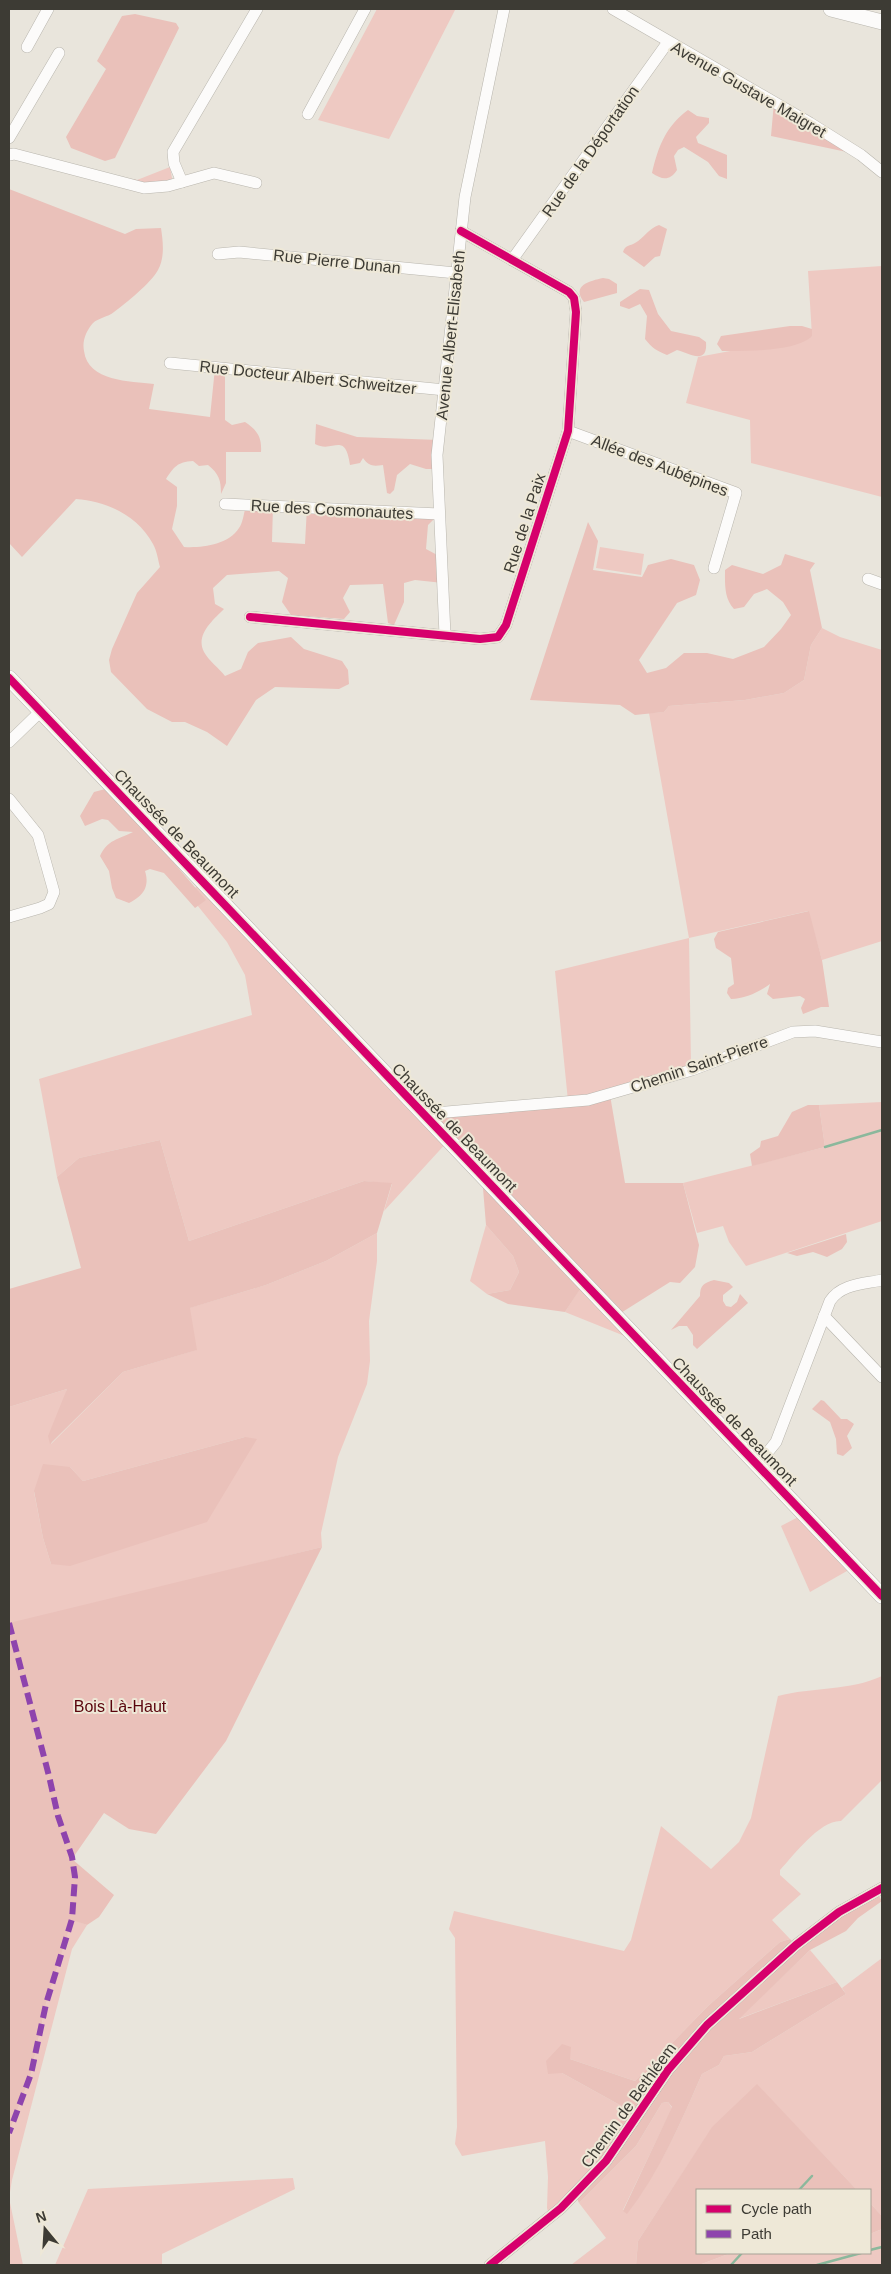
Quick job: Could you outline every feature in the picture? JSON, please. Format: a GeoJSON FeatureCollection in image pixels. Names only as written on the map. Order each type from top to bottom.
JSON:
{"type":"FeatureCollection","features":[{"type":"Feature","properties":{"kind":"main road"},"geometry":{"type":"LineString","coordinates":[[831,9],[882,22]]}},
{"type":"Feature","properties":{"kind":"main road","name":"Chaussée de Beaumont"},"geometry":{"type":"LineString","coordinates":[[9,678],[882,1596]]}},
{"type":"Feature","properties":{"kind":"street"},"geometry":{"type":"LineString","coordinates":[[27,47],[48,9]]}},
{"type":"Feature","properties":{"kind":"street"},"geometry":{"type":"LineString","coordinates":[[182,182],[174,162],[174,152],[257,9]]}},
{"type":"Feature","properties":{"kind":"street"},"geometry":{"type":"LineString","coordinates":[[308,114],[365,9]]}},
{"type":"Feature","properties":{"kind":"street","name":"Avenue Albert-Elisabeth"},"geometry":{"type":"LineString","coordinates":[[445,636],[437,455],[465,197],[504,9]]}},
{"type":"Feature","properties":{"kind":"street","name":"Avenue Gustave Maigret"},"geometry":{"type":"LineString","coordinates":[[613,9],[810,123],[861,155],[882,172]]}},
{"type":"Feature","properties":{"kind":"street","name":"Rue de la Déportation"},"geometry":{"type":"LineString","coordinates":[[512,260],[668,42]]}},
{"type":"Feature","properties":{"kind":"street"},"geometry":{"type":"LineString","coordinates":[[9,138],[59,52]]}},
{"type":"Feature","properties":{"kind":"street"},"geometry":{"type":"LineString","coordinates":[[9,155],[14,154],[50,162],[144,188],[159,188],[214,172],[256,183]]}},
{"type":"Feature","properties":{"kind":"street","name":"Rue de la Paix"},"geometry":{"type":"LineString","coordinates":[[250,617],[480,639],[498,637],[506,625],[568,431],[576,312],[574,298],[569,292],[461,231]]}},
{"type":"Feature","properties":{"kind":"street","name":"Rue Pierre Dunan"},"geometry":{"type":"LineString","coordinates":[[218,254],[239,252],[456,273]]}},
{"type":"Feature","properties":{"kind":"street","name":"Rue Docteur Albert Schweitzer"},"geometry":{"type":"LineString","coordinates":[[170,363],[445,390]]}},
{"type":"Feature","properties":{"kind":"street","name":"Allée des Aubépines"},"geometry":{"type":"LineString","coordinates":[[568,431],[736,493],[714,568]]}},
{"type":"Feature","properties":{"kind":"street","name":"Rue des Cosmonautes"},"geometry":{"type":"LineString","coordinates":[[225,504],[439,514]]}},
{"type":"Feature","properties":{"kind":"street"},"geometry":{"type":"LineString","coordinates":[[868,579],[882,584]]}},
{"type":"Feature","properties":{"kind":"street"},"geometry":{"type":"LineString","coordinates":[[9,742],[41,711]]}},
{"type":"Feature","properties":{"kind":"street"},"geometry":{"type":"LineString","coordinates":[[9,799],[38,836],[54,892],[49,904],[9,917]]}},
{"type":"Feature","properties":{"kind":"street","name":"Chemin Saint-Pierre"},"geometry":{"type":"LineString","coordinates":[[426,1116],[434,1113],[588,1100],[692,1070],[777,1036],[793,1032],[815,1031],[882,1042]]}},
{"type":"Feature","properties":{"kind":"street"},"geometry":{"type":"LineString","coordinates":[[756,1464],[776,1442],[830,1301],[840,1290],[882,1280]]}},
{"type":"Feature","properties":{"kind":"street"},"geometry":{"type":"LineString","coordinates":[[824,1316],[882,1376]]}},
{"type":"Feature","properties":{"kind":"street","name":"Chemin de Bethléem"},"geometry":{"type":"LineString","coordinates":[[490,2265],[561,2208],[606,2162],[668,2070],[707,2025],[796,1946],[839,1912],[882,1888]]}},
{"type":"Feature","properties":{"kind":"shaded area"},"geometry":{"type":"Polygon","coordinates":[[[377,9],[455,10],[389,139],[318,120],[377,9]]]}},
{"type":"Feature","properties":{"kind":"shaded area"},"geometry":{"type":"Polygon","coordinates":[[[170,167],[173,184],[134,183],[134,179],[137,180],[170,167]]]}},
{"type":"Feature","properties":{"kind":"shaded area"},"geometry":{"type":"Polygon","coordinates":[[[882,266],[882,497],[751,463],[750,420],[686,403],[698,357],[812,336],[808,271],[882,266]]]}},
{"type":"Feature","properties":{"kind":"shaded area"},"geometry":{"type":"Polygon","coordinates":[[[600,547],[644,554],[641,575],[596,568],[600,547]]]}},
{"type":"Feature","properties":{"kind":"shaded area"},"geometry":{"type":"Polygon","coordinates":[[[822,628],[840,637],[882,650],[882,941],[822,960],[808,911],[689,938],[649,713],[664,712],[669,706],[745,700],[784,693],[804,680],[811,645],[822,628]]]}},
{"type":"Feature","properties":{"kind":"shaded area"},"geometry":{"type":"Polygon","coordinates":[[[202,880],[449,1140],[384,1211],[392,1184],[364,1181],[189,1241],[160,1140],[79,1158],[57,1177],[39,1079],[252,1015],[245,975],[227,942],[189,895],[202,880]]]}},
{"type":"Feature","properties":{"kind":"shaded area"},"geometry":{"type":"Polygon","coordinates":[[[689,938],[691,1066],[568,1101],[555,971],[689,938]]]}},
{"type":"Feature","properties":{"kind":"shaded area"},"geometry":{"type":"Polygon","coordinates":[[[882,1102],[882,1221],[746,1266],[729,1242],[723,1226],[697,1233],[683,1183],[825,1147],[819,1105],[882,1102]]]}},
{"type":"Feature","properties":{"kind":"shaded area"},"geometry":{"type":"Polygon","coordinates":[[[486,1225],[513,1256],[519,1272],[510,1290],[487,1294],[470,1281],[486,1225]]]}},
{"type":"Feature","properties":{"kind":"shaded area"},"geometry":{"type":"Polygon","coordinates":[[[377,1233],[377,1261],[369,1321],[370,1361],[367,1384],[338,1457],[321,1533],[322,1547],[9,1625],[9,1407],[67,1389],[51,1444],[123,1372],[196,1350],[189,1308],[266,1285],[326,1261],[377,1233]],[[245,1437],[83,1481],[70,1467],[34,1492],[43,1538],[51,1564],[245,1437]]]}},
{"type":"Feature","properties":{"kind":"shaded area"},"geometry":{"type":"Polygon","coordinates":[[[584,1282],[642,1343],[565,1312],[584,1282]]]}},
{"type":"Feature","properties":{"kind":"shaded area"},"geometry":{"type":"Polygon","coordinates":[[[804,1514],[854,1567],[810,1592],[781,1526],[804,1514]]]}},
{"type":"Feature","properties":{"kind":"shaded area"},"geometry":{"type":"Polygon","coordinates":[[[882,1676],[882,1780],[841,1821],[833,1822],[816,1832],[780,1870],[780,1875],[801,1894],[772,1920],[790,1939],[780,1942],[708,2006],[635,2081],[570,2059],[562,2073],[627,2109],[602,2153],[550,2218],[547,2208],[548,2177],[545,2141],[462,2156],[455,2144],[457,2127],[455,1938],[449,1929],[454,1911],[624,1951],[631,1940],[661,1826],[711,1869],[739,1842],[751,1818],[778,1696],[844,1687],[882,1676]]]}},
{"type":"Feature","properties":{"kind":"shaded area"},"geometry":{"type":"Polygon","coordinates":[[[72,1919],[87,1925],[72,1949],[12,2180],[9,2198],[9,2133],[31,2074],[46,2004],[72,1919]]]}},
{"type":"Feature","properties":{"kind":"shaded area"},"geometry":{"type":"Polygon","coordinates":[[[810,1950],[837,1982],[738,2019],[810,1950]]]}},
{"type":"Feature","properties":{"kind":"shaded area"},"geometry":{"type":"Polygon","coordinates":[[[882,1958],[882,2216],[871,2204],[871,2189],[856,2189],[757,2085],[712,2128],[638,2241],[636,2265],[571,2265],[606,2238],[579,2203],[636,2146],[662,2103],[668,2102],[672,2108],[623,2210],[627,2213],[660,2163],[702,2074],[719,2065],[724,2056],[752,2052],[846,1994],[842,1988],[882,1958]]]}},
{"type":"Feature","properties":{"kind":"shaded area"},"geometry":{"type":"Polygon","coordinates":[[[293,2178],[295,2189],[162,2254],[162,2265],[55,2265],[88,2189],[293,2178]]]}},
{"type":"Feature","properties":{"kind":"shaded area"},"geometry":{"type":"Polygon","coordinates":[[[9,2198],[23,2265],[9,2265],[9,2198]]]}},
{"type":"Feature","properties":{"kind":"shaded area"},"geometry":{"type":"Polygon","coordinates":[[[882,2229],[882,2265],[699,2265],[728,2254],[871,2254],[871,2234],[882,2229]]]}},
{"type":"Feature","properties":{"kind":"green space"},"geometry":{"type":"Polygon","coordinates":[[[135,14],[176,23],[179,28],[115,158],[105,161],[71,148],[66,137],[106,69],[97,61],[122,16],[135,14]]]}},
{"type":"Feature","properties":{"kind":"green space"},"geometry":{"type":"Polygon","coordinates":[[[774,102],[861,155],[771,136],[774,102]]]}},
{"type":"Feature","properties":{"kind":"green space"},"geometry":{"type":"Polygon","coordinates":[[[688,110],[697,116],[709,118],[709,123],[696,137],[698,143],[727,155],[727,179],[719,176],[708,162],[684,147],[678,150],[674,156],[677,170],[672,176],[662,178],[652,173],[664,138],[680,116],[688,110]]]}},
{"type":"Feature","properties":{"kind":"green space"},"geometry":{"type":"Polygon","coordinates":[[[9,189],[125,234],[136,229],[161,228],[163,255],[155,275],[112,314],[93,323],[85,336],[84,351],[87,361],[93,369],[102,374],[122,380],[154,384],[149,409],[210,417],[215,368],[225,368],[225,420],[232,425],[245,422],[253,428],[260,438],[261,452],[226,452],[226,483],[221,494],[219,478],[208,465],[199,466],[193,461],[180,464],[171,471],[166,479],[177,487],[177,506],[172,529],[184,547],[199,547],[222,542],[234,534],[240,526],[246,505],[273,506],[272,542],[305,544],[307,507],[439,514],[428,525],[426,549],[441,557],[443,583],[415,580],[404,583],[404,602],[394,625],[388,623],[383,584],[350,585],[343,598],[350,612],[344,619],[291,615],[282,602],[288,578],[279,571],[227,575],[213,588],[215,604],[224,609],[203,634],[202,646],[206,655],[225,676],[241,669],[248,652],[258,643],[291,637],[304,649],[342,661],[348,670],[349,684],[339,689],[275,687],[256,700],[227,746],[207,732],[185,722],[172,722],[147,709],[111,672],[109,660],[112,649],[137,593],[160,567],[153,544],[139,525],[110,507],[88,500],[76,499],[22,557],[9,543],[9,189]]]}},
{"type":"Feature","properties":{"kind":"green space"},"geometry":{"type":"Polygon","coordinates":[[[659,225],[667,229],[660,256],[655,257],[644,267],[623,252],[626,247],[638,241],[652,228],[659,225]]]}},
{"type":"Feature","properties":{"kind":"green space"},"geometry":{"type":"Polygon","coordinates":[[[603,278],[617,284],[617,293],[584,302],[580,292],[581,288],[588,282],[603,278]]]}},
{"type":"Feature","properties":{"kind":"green space"},"geometry":{"type":"Polygon","coordinates":[[[640,289],[649,290],[658,314],[671,331],[699,337],[706,342],[704,354],[697,356],[677,350],[667,355],[657,351],[650,345],[645,339],[647,316],[640,304],[629,309],[620,306],[620,302],[640,289]]]}},
{"type":"Feature","properties":{"kind":"green space"},"geometry":{"type":"Polygon","coordinates":[[[802,326],[812,329],[812,336],[795,345],[770,350],[722,351],[717,344],[721,336],[802,326]]]}},
{"type":"Feature","properties":{"kind":"green space"},"geometry":{"type":"Polygon","coordinates":[[[316,424],[357,437],[439,440],[437,469],[426,469],[410,464],[397,475],[394,490],[390,494],[387,493],[383,465],[372,465],[363,458],[360,463],[350,465],[345,448],[337,445],[327,447],[315,444],[316,424]]]}},
{"type":"Feature","properties":{"kind":"green space"},"geometry":{"type":"Polygon","coordinates":[[[588,522],[598,541],[593,570],[642,577],[648,565],[671,559],[694,565],[700,580],[696,595],[677,603],[639,660],[647,673],[666,668],[684,653],[707,653],[733,659],[764,647],[781,629],[791,615],[783,602],[767,589],[754,594],[744,607],[734,609],[728,600],[725,586],[725,570],[732,565],[763,574],[781,565],[785,554],[815,563],[810,570],[822,628],[811,645],[804,680],[784,693],[745,700],[669,706],[664,712],[635,715],[620,705],[530,700],[588,522]]]}},
{"type":"Feature","properties":{"kind":"green space"},"geometry":{"type":"Polygon","coordinates":[[[109,788],[206,900],[195,908],[164,873],[150,869],[145,871],[147,882],[142,894],[129,903],[116,898],[109,871],[100,856],[110,843],[133,832],[119,831],[108,820],[102,819],[85,826],[80,816],[94,792],[109,788]]]}},
{"type":"Feature","properties":{"kind":"green space"},"geometry":{"type":"Polygon","coordinates":[[[809,911],[822,960],[829,1007],[821,1007],[803,1014],[801,1008],[805,999],[800,996],[773,999],[767,994],[770,984],[752,994],[731,999],[727,993],[728,988],[734,984],[731,958],[716,948],[714,939],[718,932],[809,911]]]}},
{"type":"Feature","properties":{"kind":"green space"},"geometry":{"type":"Polygon","coordinates":[[[610,1095],[625,1183],[683,1183],[699,1245],[695,1267],[680,1283],[670,1282],[616,1316],[584,1283],[565,1312],[508,1304],[487,1294],[510,1290],[519,1272],[513,1256],[486,1225],[482,1176],[426,1116],[610,1095]]]}},
{"type":"Feature","properties":{"kind":"green space"},"geometry":{"type":"Polygon","coordinates":[[[808,1105],[819,1105],[825,1147],[752,1166],[750,1154],[760,1147],[761,1141],[778,1136],[792,1112],[808,1105]]]}},
{"type":"Feature","properties":{"kind":"green space"},"geometry":{"type":"Polygon","coordinates":[[[160,1140],[189,1241],[364,1181],[392,1183],[377,1233],[326,1261],[266,1285],[190,1308],[197,1350],[123,1372],[50,1444],[48,1436],[67,1389],[9,1407],[9,1289],[81,1268],[57,1177],[79,1158],[160,1140]]]}},
{"type":"Feature","properties":{"kind":"green space"},"geometry":{"type":"Polygon","coordinates":[[[846,1234],[847,1242],[842,1249],[827,1257],[813,1252],[797,1256],[787,1253],[846,1234]]]}},
{"type":"Feature","properties":{"kind":"green space"},"geometry":{"type":"Polygon","coordinates":[[[714,1280],[729,1283],[733,1287],[723,1295],[723,1301],[726,1306],[731,1307],[737,1302],[740,1294],[748,1303],[697,1349],[693,1345],[693,1335],[687,1326],[679,1326],[671,1330],[700,1296],[703,1285],[714,1280]]]}},
{"type":"Feature","properties":{"kind":"green space"},"geometry":{"type":"Polygon","coordinates":[[[821,1400],[841,1419],[847,1419],[854,1424],[847,1436],[852,1448],[843,1456],[837,1454],[836,1439],[830,1422],[812,1409],[821,1400]]]}},
{"type":"Feature","properties":{"kind":"green space"},"geometry":{"type":"Polygon","coordinates":[[[245,1437],[257,1439],[207,1522],[70,1566],[51,1564],[43,1538],[34,1491],[43,1464],[70,1467],[83,1481],[245,1437]]]}},
{"type":"Feature","properties":{"kind":"green space","name":"Bois Là-Haut"},"geometry":{"type":"Polygon","coordinates":[[[322,1547],[226,1741],[156,1834],[129,1829],[104,1813],[72,1859],[114,1895],[99,1917],[87,1925],[72,1920],[46,2004],[31,2074],[9,2133],[9,1623],[322,1547]]]}},
{"type":"Feature","properties":{"kind":"green space"},"geometry":{"type":"Polygon","coordinates":[[[879,1896],[882,1901],[858,1918],[846,1931],[810,1950],[739,2019],[837,1982],[846,1994],[752,2052],[724,2056],[719,2065],[702,2074],[660,2164],[627,2214],[623,2211],[672,2107],[668,2102],[662,2103],[636,2146],[579,2203],[575,2194],[575,2186],[602,2153],[627,2109],[562,2073],[548,2074],[546,2061],[562,2044],[571,2047],[570,2059],[635,2081],[708,2006],[780,1942],[790,1939],[796,1945],[832,1919],[879,1896]]]}},
{"type":"Feature","properties":{"kind":"green space"},"geometry":{"type":"Polygon","coordinates":[[[757,2084],[856,2189],[696,2189],[696,2254],[728,2254],[699,2265],[636,2265],[638,2241],[712,2127],[757,2084]]]}},
{"type":"Feature","properties":{"kind":"green space"},"geometry":{"type":"Polygon","coordinates":[[[871,2204],[882,2216],[882,2229],[871,2234],[871,2204]]]}},
{"type":"Feature","properties":{"kind":"waterway"},"geometry":{"type":"LineString","coordinates":[[825,1147],[882,1130]]}},
{"type":"Feature","properties":{"kind":"waterway"},"geometry":{"type":"LineString","coordinates":[[800,2189],[812,2176]]}},
{"type":"Feature","properties":{"kind":"waterway"},"geometry":{"type":"LineString","coordinates":[[871,2250],[882,2247]]}},
{"type":"Feature","properties":{"kind":"waterway"},"geometry":{"type":"LineString","coordinates":[[731,2265],[741,2254]]}},
{"type":"Feature","properties":{"kind":"waterway"},"geometry":{"type":"LineString","coordinates":[[817,2265],[857,2254]]}},
{"type":"Feature","properties":{"kind":"marked path"},"geometry":{"type":"LineString","coordinates":[[9,1623],[58,1816],[72,1857],[75,1877],[72,1919],[46,2004],[31,2074],[9,2133]]}},
{"type":"Feature","properties":{"kind":"cycle path"},"geometry":{"type":"LineString","coordinates":[[250,617],[480,639],[498,637],[506,625],[568,431],[576,312],[574,298],[569,292],[461,231]]}},
{"type":"Feature","properties":{"kind":"cycle path"},"geometry":{"type":"LineString","coordinates":[[9,678],[882,1596]]}},
{"type":"Feature","properties":{"kind":"cycle path"},"geometry":{"type":"LineString","coordinates":[[490,2265],[561,2208],[606,2161],[668,2070],[707,2025],[796,1945],[839,1912],[882,1888]]}}]}
